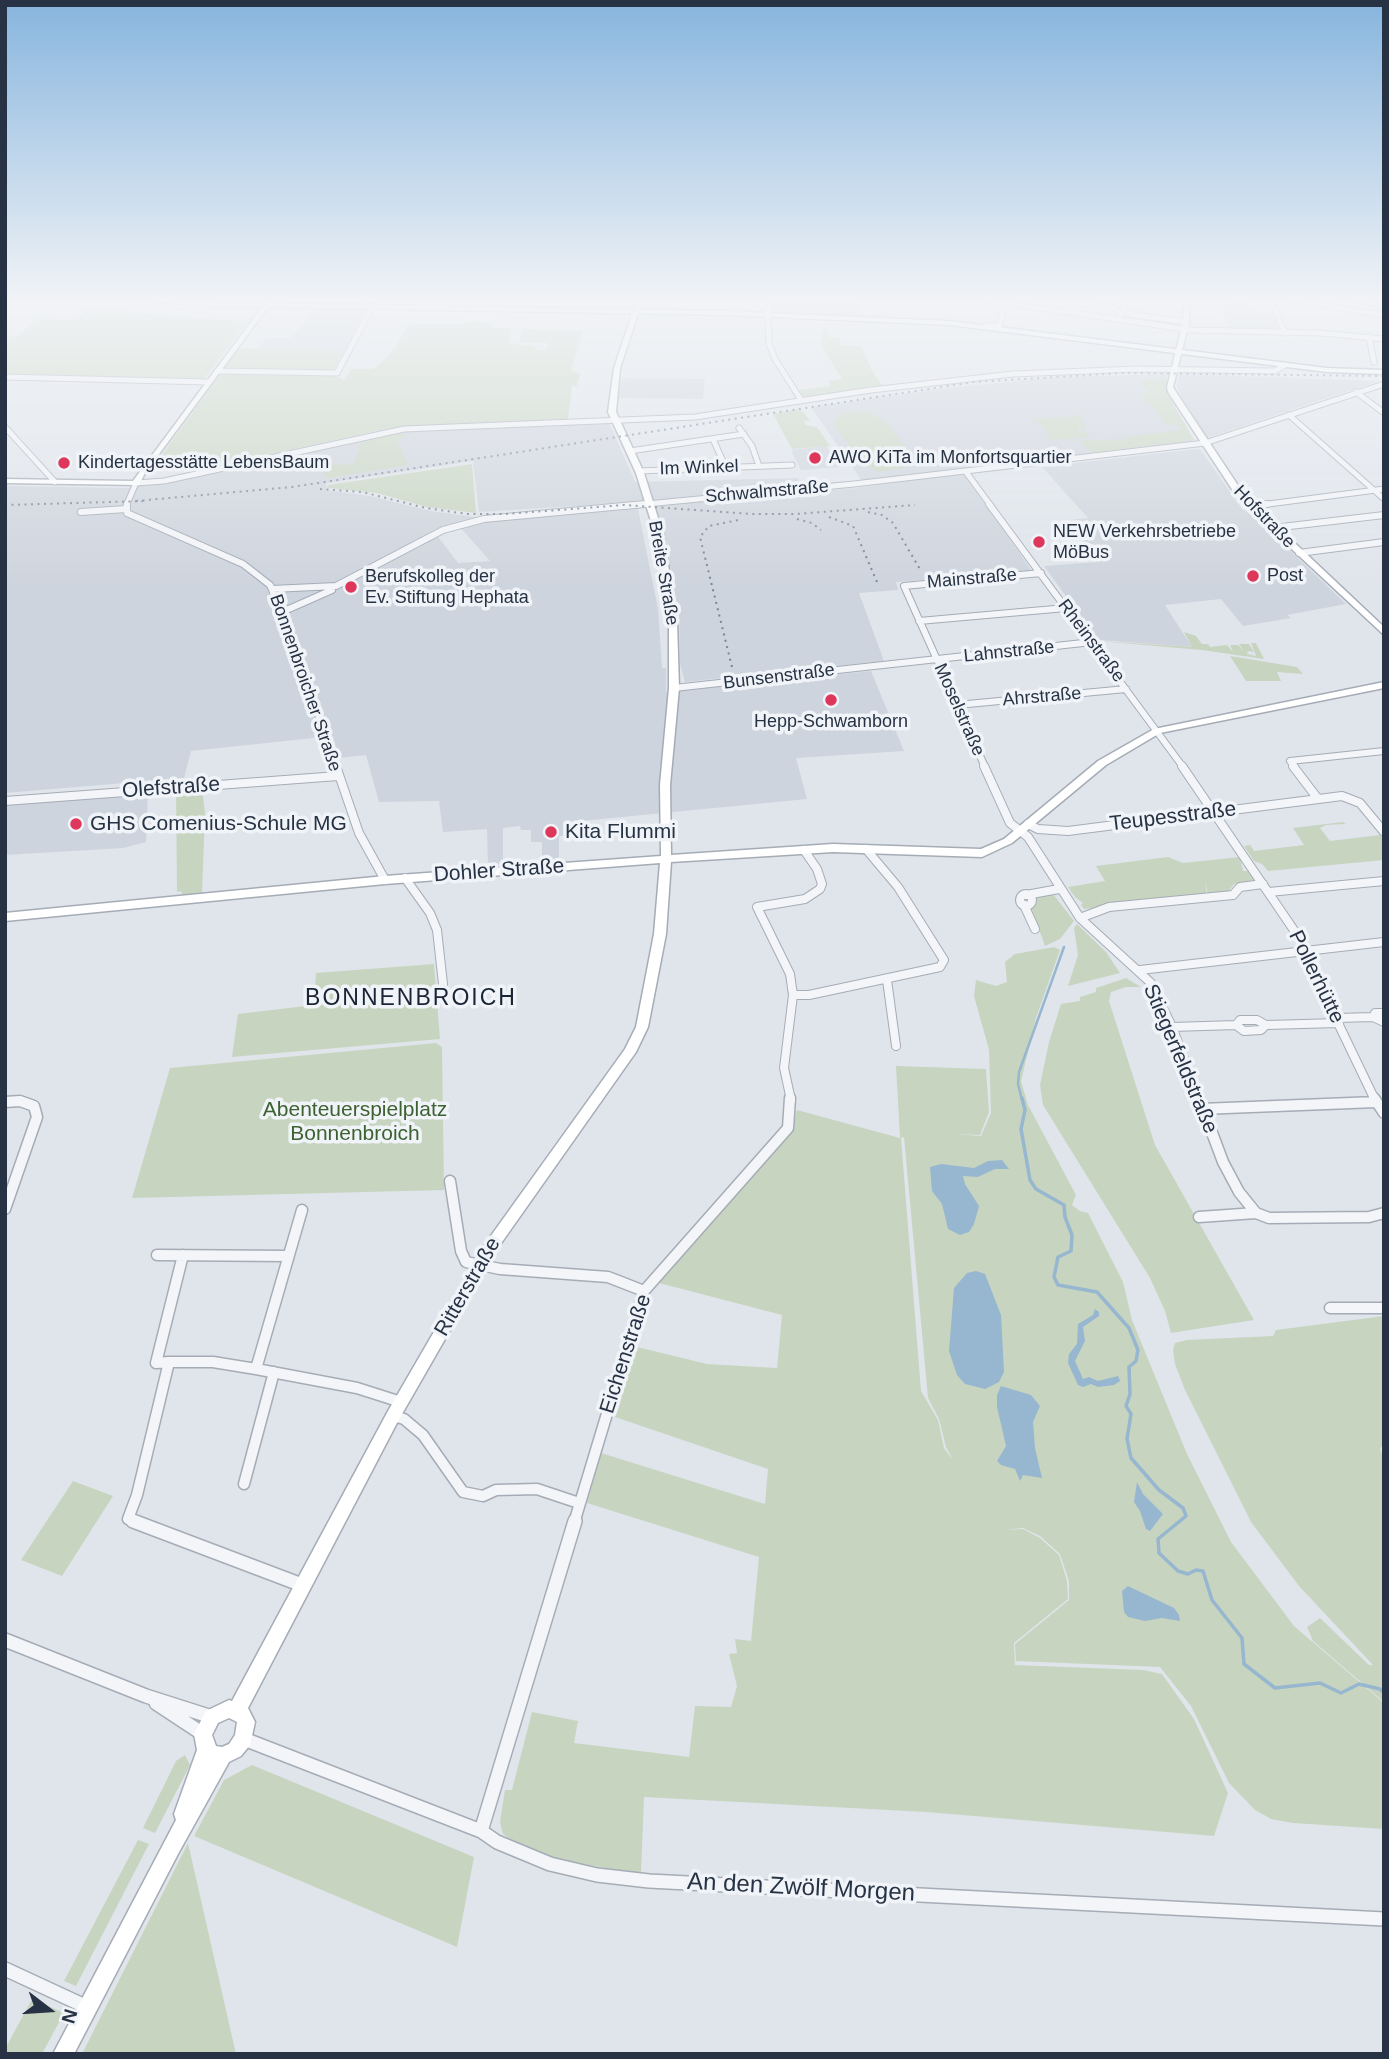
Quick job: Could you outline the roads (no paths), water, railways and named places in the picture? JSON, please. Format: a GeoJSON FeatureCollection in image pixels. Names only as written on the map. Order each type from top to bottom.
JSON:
{"type":"FeatureCollection","features":[{"type":"Feature","properties":{"kind":"main road"},"geometry":{"type":"LineString","coordinates":[[5,481],[134,486],[199,395]]}},
{"type":"Feature","properties":{"kind":"main road","name":"Breite Straße"},"geometry":{"type":"LineString","coordinates":[[613,395],[612,412],[651,503],[673,620],[674,688],[665,785],[666,859]]}},
{"type":"Feature","properties":{"kind":"main road","name":"Hofstraße"},"geometry":{"type":"LineString","coordinates":[[1173,395],[1249,506],[1384,632]]}},
{"type":"Feature","properties":{"kind":"main road"},"geometry":{"type":"LineString","coordinates":[[1024,827],[1102,763],[1157,731],[1170,726],[1384,685]]}},
{"type":"Feature","properties":{"kind":"main road","name":"Dohler Straße"},"geometry":{"type":"LineString","coordinates":[[5,917],[405,878],[666,859],[804,850],[866,849],[965,854],[994,848],[1024,827]]}},
{"type":"Feature","properties":{"kind":"main road","name":"Ritterstraße"},"geometry":{"type":"LineString","coordinates":[[237,1710],[393,1416],[506,1222],[630,1052],[642,1027],[660,934],[666,859]]}},
{"type":"Feature","properties":{"kind":"main road"},"geometry":{"type":"LineString","coordinates":[[63,2054],[171,1847],[211,1747],[212,1717],[220,1711],[237,1710],[246,1722],[244,1739],[235,1750],[211,1747]]}},
{"type":"Feature","properties":{"kind":"street"},"geometry":{"type":"LineString","coordinates":[[798,395],[801,400]]}},
{"type":"Feature","properties":{"kind":"street"},"geometry":{"type":"LineString","coordinates":[[81,512],[126,509],[134,486],[404,429],[695,417],[841,395]]}},
{"type":"Feature","properties":{"kind":"street","name":"Schwalmstraße"},"geometry":{"type":"LineString","coordinates":[[282,611],[342,584],[443,530],[499,516],[966,472],[1205,443],[1347,395]]}},
{"type":"Feature","properties":{"kind":"street"},"geometry":{"type":"LineString","coordinates":[[1360,395],[1384,412]]}},
{"type":"Feature","properties":{"kind":"street"},"geometry":{"type":"LineString","coordinates":[[1289,415],[1384,499]]}},
{"type":"Feature","properties":{"kind":"street"},"geometry":{"type":"LineString","coordinates":[[5,427],[55,482]]}},
{"type":"Feature","properties":{"kind":"street","name":"Im Winkel"},"geometry":{"type":"LineString","coordinates":[[630,450],[713,439],[741,431],[757,456],[759,466]]}},
{"type":"Feature","properties":{"kind":"street"},"geometry":{"type":"LineString","coordinates":[[713,439],[725,467]]}},
{"type":"Feature","properties":{"kind":"street","name":"Im Winkel"},"geometry":{"type":"LineString","coordinates":[[639,471],[792,465]]}},
{"type":"Feature","properties":{"kind":"street","name":"Rheinstraße"},"geometry":{"type":"LineString","coordinates":[[966,472],[1215,811]]}},
{"type":"Feature","properties":{"kind":"street"},"geometry":{"type":"LineString","coordinates":[[1249,506],[1384,489]]}},
{"type":"Feature","properties":{"kind":"street","name":"Bonnenbroicher Straße"},"geometry":{"type":"LineString","coordinates":[[126,509],[127,513],[243,564],[272,589],[359,833],[385,880]]}},
{"type":"Feature","properties":{"kind":"street"},"geometry":{"type":"LineString","coordinates":[[1273,528],[1384,515]]}},
{"type":"Feature","properties":{"kind":"street"},"geometry":{"type":"LineString","coordinates":[[1299,553],[1384,542]]}},
{"type":"Feature","properties":{"kind":"street","name":"Mainstraße"},"geometry":{"type":"LineString","coordinates":[[904,586],[1041,573]]}},
{"type":"Feature","properties":{"kind":"street","name":"Schwalmstraße"},"geometry":{"type":"LineString","coordinates":[[272,589],[321,588],[342,584]]}},
{"type":"Feature","properties":{"kind":"street","name":"Moselstraße"},"geometry":{"type":"LineString","coordinates":[[904,586],[1010,823],[1024,827]]}},
{"type":"Feature","properties":{"kind":"street"},"geometry":{"type":"LineString","coordinates":[[919,621],[1066,608]]}},
{"type":"Feature","properties":{"kind":"street","name":"Lahnstraße"},"geometry":{"type":"LineString","coordinates":[[884,666],[1092,642]]}},
{"type":"Feature","properties":{"kind":"street","name":"Bunsenstraße"},"geometry":{"type":"LineString","coordinates":[[674,688],[884,666]]}},
{"type":"Feature","properties":{"kind":"street","name":"Ahrstraße"},"geometry":{"type":"LineString","coordinates":[[957,705],[1126,689]]}},
{"type":"Feature","properties":{"kind":"street"},"geometry":{"type":"LineString","coordinates":[[1318,799],[1290,761],[1384,751]]}},
{"type":"Feature","properties":{"kind":"street","name":"Olefstraße"},"geometry":{"type":"LineString","coordinates":[[5,801],[338,776]]}},
{"type":"Feature","properties":{"kind":"street","name":"Teupesstraße"},"geometry":{"type":"LineString","coordinates":[[1024,827],[1068,831],[1342,796],[1358,802],[1384,832]]}},
{"type":"Feature","properties":{"kind":"street","name":"Pollerhütte"},"geometry":{"type":"LineString","coordinates":[[1215,811],[1302,942],[1376,1102],[1384,1113]]}},
{"type":"Feature","properties":{"kind":"street","name":"Stiegerfeldstraße"},"geometry":{"type":"LineString","coordinates":[[1024,827],[1059,889],[1080,918],[1140,970],[1151,983],[1172,1027],[1223,1162],[1239,1192],[1256,1213]]}},
{"type":"Feature","properties":{"kind":"street"},"geometry":{"type":"LineString","coordinates":[[793,995],[809,995],[933,971],[940,967],[944,960],[898,887],[866,849]]}},
{"type":"Feature","properties":{"kind":"street","name":"Eichenstraße"},"geometry":{"type":"LineString","coordinates":[[481,1831],[644,1291],[788,1128],[791,1102],[784,1068],[793,995],[790,974],[757,907],[805,899],[820,889],[822,884],[817,869],[804,850]]}},
{"type":"Feature","properties":{"kind":"street"},"geometry":{"type":"LineString","coordinates":[[405,878],[437,930],[443,984]]}},
{"type":"Feature","properties":{"kind":"street"},"geometry":{"type":"LineString","coordinates":[[1080,918],[1109,907],[1233,895],[1240,887],[1384,881]]}},
{"type":"Feature","properties":{"kind":"street"},"geometry":{"type":"LineString","coordinates":[[1035,929],[1025,900],[1059,889]]}},
{"type":"Feature","properties":{"kind":"street"},"geometry":{"type":"LineString","coordinates":[[1140,970],[1384,942]]}},
{"type":"Feature","properties":{"kind":"street"},"geometry":{"type":"LineString","coordinates":[[887,980],[896,1046]]}},
{"type":"Feature","properties":{"kind":"street"},"geometry":{"type":"LineString","coordinates":[[1373,1017],[1375,1013],[1384,1013]]}},
{"type":"Feature","properties":{"kind":"street"},"geometry":{"type":"LineString","coordinates":[[1172,1027],[1236,1025],[1244,1031],[1261,1030],[1266,1025],[1373,1017],[1384,1022]]}},
{"type":"Feature","properties":{"kind":"street"},"geometry":{"type":"LineString","coordinates":[[5,1102],[20,1101],[34,1106],[37,1117],[5,1209]]}},
{"type":"Feature","properties":{"kind":"street"},"geometry":{"type":"LineString","coordinates":[[1201,1109],[1376,1102]]}},
{"type":"Feature","properties":{"kind":"street"},"geometry":{"type":"LineString","coordinates":[[450,1181],[461,1251],[466,1262],[480,1266],[587,1274],[608,1278],[644,1291]]}},
{"type":"Feature","properties":{"kind":"street"},"geometry":{"type":"LineString","coordinates":[[256,1369],[302,1210]]}},
{"type":"Feature","properties":{"kind":"street"},"geometry":{"type":"LineString","coordinates":[[1199,1217],[1256,1213],[1269,1218],[1369,1217],[1384,1213]]}},
{"type":"Feature","properties":{"kind":"street"},"geometry":{"type":"LineString","coordinates":[[157,1255],[288,1255]]}},
{"type":"Feature","properties":{"kind":"street"},"geometry":{"type":"LineString","coordinates":[[183,1255],[156,1363],[213,1362],[356,1388],[401,1402]]}},
{"type":"Feature","properties":{"kind":"street"},"geometry":{"type":"LineString","coordinates":[[1331,1308],[1384,1308]]}},
{"type":"Feature","properties":{"kind":"street"},"geometry":{"type":"LineString","coordinates":[[169,1362],[137,1495],[128,1519],[302,1585]]}},
{"type":"Feature","properties":{"kind":"street"},"geometry":{"type":"LineString","coordinates":[[244,1484],[274,1372]]}},
{"type":"Feature","properties":{"kind":"street"},"geometry":{"type":"LineString","coordinates":[[393,1416],[404,1419],[423,1435],[463,1492],[483,1496],[496,1490],[537,1489],[579,1503]]}},
{"type":"Feature","properties":{"kind":"street"},"geometry":{"type":"LineString","coordinates":[[5,1640],[146,1696],[212,1717]]}},
{"type":"Feature","properties":{"kind":"street"},"geometry":{"type":"LineString","coordinates":[[146,1696],[211,1747]]}},
{"type":"Feature","properties":{"kind":"street","name":"An den Zwölf Morgen"},"geometry":{"type":"LineString","coordinates":[[244,1739],[481,1831],[496,1842],[550,1864],[597,1875],[649,1881],[1384,1919]]}},
{"type":"Feature","properties":{"kind":"street"},"geometry":{"type":"LineString","coordinates":[[5,1969],[87,2007]]}},
{"type":"Feature","properties":{"kind":"water"},"geometry":{"type":"Polygon","coordinates":[[[1002,1160],[1009,1169],[995,1169],[978,1177],[963,1176],[979,1206],[974,1224],[969,1232],[960,1235],[948,1229],[942,1204],[932,1191],[930,1167],[941,1164],[974,1168],[988,1161],[1002,1160]]]}},
{"type":"Feature","properties":{"kind":"water"},"geometry":{"type":"Polygon","coordinates":[[[976,1271],[985,1274],[1001,1315],[1004,1372],[999,1382],[985,1389],[965,1384],[957,1375],[949,1351],[954,1288],[967,1273],[976,1271]]]}},
{"type":"Feature","properties":{"kind":"water"},"geometry":{"type":"Polygon","coordinates":[[[1095,1309],[1099,1316],[1083,1327],[1085,1341],[1075,1361],[1083,1379],[1089,1377],[1098,1381],[1118,1376],[1120,1381],[1114,1385],[1098,1387],[1091,1384],[1083,1387],[1078,1385],[1068,1363],[1069,1354],[1077,1344],[1078,1324],[1093,1315],[1095,1309]]]}},
{"type":"Feature","properties":{"kind":"water"},"geometry":{"type":"Polygon","coordinates":[[[1001,1386],[1031,1395],[1040,1406],[1033,1422],[1035,1448],[1042,1478],[1023,1475],[1020,1481],[1015,1469],[997,1461],[1006,1446],[997,1407],[997,1395],[1001,1386]]]}},
{"type":"Feature","properties":{"kind":"water"},"geometry":{"type":"Polygon","coordinates":[[[1137,1482],[1143,1494],[1163,1514],[1150,1531],[1146,1529],[1134,1502],[1137,1482]]]}},
{"type":"Feature","properties":{"kind":"water"},"geometry":{"type":"Polygon","coordinates":[[[1128,1586],[1174,1608],[1180,1621],[1162,1618],[1145,1621],[1128,1617],[1124,1612],[1122,1591],[1128,1586]]]}},
{"type":"Feature","properties":{"kind":"waterway"},"geometry":{"type":"LineString","coordinates":[[1022,1100],[1018,1084],[1019,1072],[1064,947]]}},
{"type":"Feature","properties":{"kind":"waterway"},"geometry":{"type":"LineString","coordinates":[[1022,1098],[1025,1110],[1021,1129],[1030,1180],[1036,1189],[1064,1205],[1065,1217],[1072,1235],[1071,1251],[1058,1257],[1054,1277],[1058,1285],[1097,1292],[1129,1328],[1138,1350],[1136,1361],[1129,1367],[1130,1394],[1126,1406],[1131,1414],[1127,1439],[1131,1458],[1159,1490],[1183,1508],[1186,1516],[1158,1539],[1159,1553],[1178,1571],[1188,1574],[1196,1570],[1203,1571],[1212,1600],[1242,1638],[1244,1664],[1275,1688],[1320,1683],[1341,1693],[1359,1684],[1380,1689],[1384,1693]]}},
{"type":"Feature","properties":{"kind":"railway"},"geometry":{"type":"LineString","coordinates":[[136,501],[292,487],[889,395]]}},
{"type":"Feature","properties":{"kind":"railway"},"geometry":{"type":"LineString","coordinates":[[320,489],[362,492],[426,508],[467,514],[506,514],[624,505],[752,514],[795,514],[915,505]]}},
{"type":"Feature","properties":{"kind":"railway"},"geometry":{"type":"LineString","coordinates":[[5,505],[146,501]]}},
{"type":"Feature","properties":{"kind":"railway"},"geometry":{"type":"LineString","coordinates":[[868,512],[882,515],[893,523],[921,571]]}},
{"type":"Feature","properties":{"kind":"railway"},"geometry":{"type":"LineString","coordinates":[[829,517],[853,526],[877,582]]}},
{"type":"Feature","properties":{"kind":"railway"},"geometry":{"type":"LineString","coordinates":[[797,519],[812,523],[821,530]]}},
{"type":"Feature","properties":{"kind":"railway"},"geometry":{"type":"LineString","coordinates":[[732,667],[700,537],[709,526],[738,520]]}},
{"type":"Feature","properties":{"kind":"place","name":"AWO KiTa im Monfortsquartier"},"geometry":{"type":"Point","coordinates":[815,458]}},
{"type":"Feature","properties":{"kind":"place","name":"Kindertagesstätte LebensBaum"},"geometry":{"type":"Point","coordinates":[64,463]}},
{"type":"Feature","properties":{"kind":"place","name":"NEW Verkehrsbetriebe MöBus"},"geometry":{"type":"Point","coordinates":[1039,542]}},
{"type":"Feature","properties":{"kind":"place","name":"Post"},"geometry":{"type":"Point","coordinates":[1253,576]}},
{"type":"Feature","properties":{"kind":"place","name":"Berufskolleg der Ev. Stiftung Hephata"},"geometry":{"type":"Point","coordinates":[351,587]}},
{"type":"Feature","properties":{"kind":"place","name":"Hepp-Schwamborn"},"geometry":{"type":"Point","coordinates":[831,700]}},
{"type":"Feature","properties":{"kind":"place","name":"GHS Comenius-Schule MG"},"geometry":{"type":"Point","coordinates":[76,824]}},
{"type":"Feature","properties":{"kind":"place","name":"Kita Flummi"},"geometry":{"type":"Point","coordinates":[551,832]}},
{"type":"Feature","properties":{"kind":"district","name":"BONNENBROICH"},"geometry":{"type":"Point","coordinates":[411,999]}},
{"type":"Feature","properties":{"kind":"park label","name":"Abenteuerspielplatz Bonnenbroich"},"geometry":{"type":"Point","coordinates":[355,1122]}}]}
